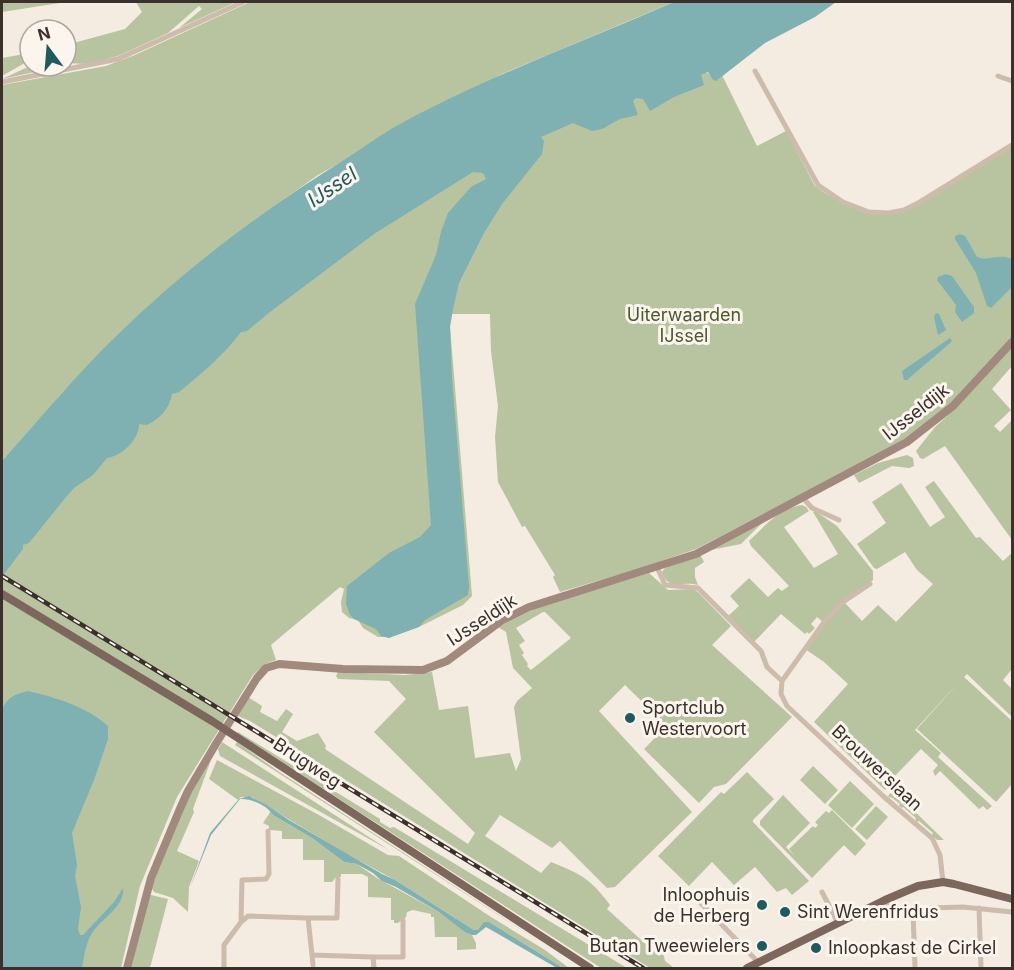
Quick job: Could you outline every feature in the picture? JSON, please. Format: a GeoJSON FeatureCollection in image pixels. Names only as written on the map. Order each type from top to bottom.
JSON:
{"type":"FeatureCollection","features":[{"type":"Feature","properties":{"kind":"main road","name":"Brugweg"},"geometry":{"type":"LineString","coordinates":[[2,594],[236,736],[590,969]]}},
{"type":"Feature","properties":{"kind":"main road"},"geometry":{"type":"LineString","coordinates":[[740,969],[753,965],[913,888],[943,882],[968,886],[1012,899]]}},
{"type":"Feature","properties":{"kind":"street"},"geometry":{"type":"LineString","coordinates":[[2,82],[118,59],[243,2]]}},
{"type":"Feature","properties":{"kind":"street"},"geometry":{"type":"LineString","coordinates":[[755,71],[818,185],[843,202],[868,212],[889,213],[912,206],[1012,145]]}},
{"type":"Feature","properties":{"kind":"street"},"geometry":{"type":"LineString","coordinates":[[998,76],[1012,81]]}},
{"type":"Feature","properties":{"kind":"street","name":"IJsseldijk"},"geometry":{"type":"LineString","coordinates":[[128,969],[151,878],[188,791],[257,678],[266,668],[279,664],[344,669],[423,670],[447,661],[501,621],[528,607],[696,554],[886,454],[917,435],[953,406],[1012,342]]}},
{"type":"Feature","properties":{"kind":"street"},"geometry":{"type":"LineString","coordinates":[[803,498],[808,506],[839,520]]}},
{"type":"Feature","properties":{"kind":"street","name":"Brouwerslaan"},"geometry":{"type":"LineString","coordinates":[[657,567],[665,585],[698,588],[761,651],[767,667],[782,681],[782,694],[787,706],[934,841],[940,855],[943,882]]}},
{"type":"Feature","properties":{"kind":"street"},"geometry":{"type":"LineString","coordinates":[[782,681],[827,618],[843,602],[870,584]]}},
{"type":"Feature","properties":{"kind":"street"},"geometry":{"type":"LineString","coordinates":[[241,922],[242,880],[266,879],[268,874],[268,831]]}},
{"type":"Feature","properties":{"kind":"street"},"geometry":{"type":"LineString","coordinates":[[224,969],[224,945],[248,916],[337,918],[338,879]]}},
{"type":"Feature","properties":{"kind":"street"},"geometry":{"type":"LineString","coordinates":[[689,891],[753,965]]}},
{"type":"Feature","properties":{"kind":"street"},"geometry":{"type":"LineString","coordinates":[[822,892],[838,923]]}},
{"type":"Feature","properties":{"kind":"street"},"geometry":{"type":"LineString","coordinates":[[885,900],[893,913],[944,907],[1012,912]]}},
{"type":"Feature","properties":{"kind":"street"},"geometry":{"type":"LineString","coordinates":[[979,908],[981,969]]}},
{"type":"Feature","properties":{"kind":"street"},"geometry":{"type":"LineString","coordinates":[[913,911],[915,969]]}},
{"type":"Feature","properties":{"kind":"street"},"geometry":{"type":"LineString","coordinates":[[308,918],[313,965]]}},
{"type":"Feature","properties":{"kind":"street"},"geometry":{"type":"LineString","coordinates":[[312,955],[403,957],[403,920]]}},
{"type":"Feature","properties":{"kind":"street"},"geometry":{"type":"LineString","coordinates":[[373,957],[374,969]]}},
{"type":"Feature","properties":{"kind":"green space"},"geometry":{"type":"Polygon","coordinates":[[[2,2],[66,2],[2,12],[2,2]]]}},
{"type":"Feature","properties":{"kind":"green space"},"geometry":{"type":"Polygon","coordinates":[[[136,2],[236,2],[179,28],[202,9],[199,6],[168,33],[118,56],[87,64],[78,64],[78,42],[125,29],[142,12],[136,2]]]}},
{"type":"Feature","properties":{"kind":"green space"},"geometry":{"type":"Polygon","coordinates":[[[250,2],[674,2],[502,74],[318,175],[256,219],[156,299],[118,334],[2,461],[2,85],[40,78],[78,78],[78,71],[106,66],[250,2]]]}},
{"type":"Feature","properties":{"kind":"green space"},"geometry":{"type":"Polygon","coordinates":[[[18,55],[18,67],[2,76],[2,58],[18,55]]]}},
{"type":"Feature","properties":{"kind":"green space"},"geometry":{"type":"Polygon","coordinates":[[[18,72],[18,76],[2,79],[18,72]]]}},
{"type":"Feature","properties":{"kind":"green space","name":"Uiterwaarden IJssel"},"geometry":{"type":"Polygon","coordinates":[[[708,73],[713,78],[721,73],[757,146],[786,131],[815,186],[862,212],[901,213],[1012,146],[1012,338],[931,422],[891,448],[696,549],[560,592],[553,577],[555,575],[525,526],[522,527],[498,482],[495,437],[498,406],[491,351],[490,314],[449,314],[472,596],[463,605],[421,626],[389,637],[378,637],[363,628],[358,620],[349,618],[342,612],[341,602],[344,589],[340,587],[271,645],[276,660],[265,664],[253,675],[177,797],[140,886],[121,968],[2,968],[2,577],[23,545],[63,497],[102,461],[134,424],[233,335],[430,192],[545,134],[637,96],[708,73]]]}},
{"type":"Feature","properties":{"kind":"green space"},"geometry":{"type":"Polygon","coordinates":[[[1012,347],[1012,366],[992,389],[1011,410],[994,426],[1000,432],[1012,420],[1012,540],[945,446],[923,459],[916,451],[935,427],[956,408],[1012,347]]]}},
{"type":"Feature","properties":{"kind":"green space"},"geometry":{"type":"Polygon","coordinates":[[[907,455],[913,458],[914,466],[909,468],[892,466],[859,483],[854,475],[878,463],[907,455]]]}},
{"type":"Feature","properties":{"kind":"green space"},"geometry":{"type":"Polygon","coordinates":[[[934,481],[976,538],[980,537],[1003,561],[1012,553],[1012,669],[1003,680],[1012,689],[1012,717],[967,674],[964,677],[1012,721],[1012,784],[996,802],[917,729],[960,681],[915,730],[941,753],[938,757],[992,806],[987,810],[983,806],[979,809],[940,771],[935,776],[933,771],[938,765],[921,749],[890,781],[891,783],[885,790],[814,722],[848,684],[824,662],[805,649],[824,624],[845,603],[862,621],[878,605],[896,622],[933,584],[917,570],[905,552],[877,569],[874,568],[857,544],[886,523],[872,502],[901,483],[930,527],[945,517],[925,487],[934,481]]]}},
{"type":"Feature","properties":{"kind":"green space"},"geometry":{"type":"Polygon","coordinates":[[[802,505],[809,511],[784,527],[814,568],[838,554],[813,512],[815,511],[837,526],[873,571],[873,580],[823,622],[817,617],[811,624],[815,628],[809,634],[807,632],[805,634],[781,614],[754,642],[728,616],[739,606],[730,596],[749,578],[768,597],[778,588],[782,591],[789,586],[751,546],[749,541],[779,514],[802,505]]]}},
{"type":"Feature","properties":{"kind":"green space"},"geometry":{"type":"Polygon","coordinates":[[[763,522],[741,544],[711,550],[712,549],[763,522]]]}},
{"type":"Feature","properties":{"kind":"green space"},"geometry":{"type":"Polygon","coordinates":[[[701,556],[704,562],[695,568],[698,585],[668,582],[662,572],[665,568],[701,556]]]}},
{"type":"Feature","properties":{"kind":"green space"},"geometry":{"type":"Polygon","coordinates":[[[649,573],[668,590],[694,589],[731,626],[712,645],[792,717],[726,784],[714,787],[699,803],[644,749],[667,726],[625,685],[599,711],[692,812],[615,887],[607,888],[560,841],[552,848],[500,815],[485,836],[541,873],[551,862],[585,878],[610,905],[607,909],[659,956],[663,953],[665,961],[674,968],[650,968],[250,721],[238,716],[248,697],[262,706],[260,712],[277,721],[286,709],[293,714],[282,732],[297,741],[318,733],[326,746],[325,749],[468,844],[475,833],[374,732],[406,699],[389,681],[338,679],[336,676],[338,672],[405,675],[432,672],[439,710],[468,706],[475,758],[510,753],[516,771],[521,759],[514,707],[517,701],[532,688],[513,668],[506,632],[498,627],[540,606],[649,573]],[[545,612],[516,628],[525,641],[519,645],[524,653],[522,655],[527,666],[531,670],[571,638],[545,612]]]}},
{"type":"Feature","properties":{"kind":"green space"},"geometry":{"type":"Polygon","coordinates":[[[238,732],[380,819],[380,822],[390,828],[394,827],[627,968],[601,968],[238,732]]]}},
{"type":"Feature","properties":{"kind":"green space"},"geometry":{"type":"Polygon","coordinates":[[[222,742],[389,850],[220,756],[218,749],[222,742]]]}},
{"type":"Feature","properties":{"kind":"green space"},"geometry":{"type":"Polygon","coordinates":[[[237,742],[278,771],[545,945],[235,745],[237,742]]]}},
{"type":"Feature","properties":{"kind":"green space"},"geometry":{"type":"Polygon","coordinates":[[[211,760],[193,809],[194,812],[177,851],[199,861],[189,887],[188,912],[173,898],[154,892],[151,887],[187,799],[211,760]]]}},
{"type":"Feature","properties":{"kind":"green space"},"geometry":{"type":"Polygon","coordinates":[[[217,760],[388,855],[399,856],[545,950],[569,968],[561,968],[489,922],[478,931],[474,930],[395,880],[252,797],[241,797],[238,800],[209,779],[217,760]]]}},
{"type":"Feature","properties":{"kind":"green space"},"geometry":{"type":"Polygon","coordinates":[[[813,766],[838,790],[825,804],[800,780],[813,766]]]}},
{"type":"Feature","properties":{"kind":"green space"},"geometry":{"type":"Polygon","coordinates":[[[747,772],[774,799],[753,822],[809,881],[792,895],[786,888],[777,892],[755,867],[734,885],[712,862],[689,886],[658,856],[721,792],[724,794],[747,772]]]}},
{"type":"Feature","properties":{"kind":"green space"},"geometry":{"type":"Polygon","coordinates":[[[850,781],[874,804],[852,828],[828,805],[850,781]]]}},
{"type":"Feature","properties":{"kind":"green space"},"geometry":{"type":"Polygon","coordinates":[[[896,787],[891,793],[895,798],[901,792],[907,798],[906,802],[909,797],[912,800],[908,805],[944,840],[937,840],[932,835],[933,833],[888,796],[896,787]]]}},
{"type":"Feature","properties":{"kind":"green space"},"geometry":{"type":"Polygon","coordinates":[[[783,795],[810,823],[786,847],[795,856],[789,849],[813,826],[815,828],[818,825],[815,822],[826,811],[829,813],[832,810],[866,844],[855,856],[844,845],[812,878],[760,825],[760,821],[783,795]]]}},
{"type":"Feature","properties":{"kind":"green space"},"geometry":{"type":"Polygon","coordinates":[[[876,806],[888,817],[867,840],[855,829],[876,806]]]}},
{"type":"Feature","properties":{"kind":"green space"},"geometry":{"type":"Polygon","coordinates":[[[271,811],[273,815],[312,838],[344,862],[357,864],[377,878],[439,912],[472,935],[476,949],[457,950],[457,937],[435,937],[434,917],[431,917],[431,914],[413,910],[407,912],[406,917],[398,923],[394,923],[394,920],[391,920],[391,898],[368,897],[368,877],[362,874],[341,874],[341,877],[336,877],[332,882],[324,882],[324,860],[303,860],[303,839],[282,839],[282,831],[269,830],[269,826],[263,823],[271,811]]]}},
{"type":"Feature","properties":{"kind":"green space"},"geometry":{"type":"Polygon","coordinates":[[[148,896],[168,899],[150,968],[130,968],[148,896]]]}},
{"type":"Feature","properties":{"kind":"water","name":"IJssel"},"geometry":{"type":"Polygon","coordinates":[[[674,2],[836,2],[815,17],[765,43],[716,81],[708,72],[701,75],[704,85],[674,97],[650,111],[643,99],[636,98],[633,101],[638,115],[620,119],[602,129],[592,131],[573,123],[541,137],[544,141],[542,154],[502,204],[484,233],[459,283],[450,327],[468,595],[425,620],[419,627],[389,638],[381,636],[376,629],[354,619],[346,604],[347,586],[389,553],[420,537],[431,525],[415,304],[436,255],[448,213],[471,187],[486,179],[483,173],[473,172],[374,234],[247,331],[241,332],[204,371],[179,392],[172,394],[169,404],[160,416],[147,425],[139,424],[136,436],[124,451],[107,458],[93,475],[74,488],[29,543],[23,545],[23,549],[2,577],[2,461],[103,349],[171,286],[255,220],[393,128],[497,77],[674,2]]]}},
{"type":"Feature","properties":{"kind":"water"},"geometry":{"type":"Polygon","coordinates":[[[960,234],[965,236],[977,257],[1012,259],[1012,287],[991,308],[987,306],[976,273],[955,239],[955,236],[960,234]]]}},
{"type":"Feature","properties":{"kind":"water"},"geometry":{"type":"Polygon","coordinates":[[[946,274],[952,276],[974,307],[974,313],[962,322],[955,312],[956,305],[937,280],[938,277],[946,274]]]}},
{"type":"Feature","properties":{"kind":"water"},"geometry":{"type":"Polygon","coordinates":[[[936,313],[939,314],[946,330],[938,335],[934,317],[936,313]]]}},
{"type":"Feature","properties":{"kind":"water"},"geometry":{"type":"Polygon","coordinates":[[[950,338],[952,341],[949,344],[907,380],[904,380],[902,371],[950,338]]]}},
{"type":"Feature","properties":{"kind":"water"},"geometry":{"type":"Polygon","coordinates":[[[28,691],[70,704],[90,713],[108,726],[108,739],[72,833],[77,865],[75,876],[81,907],[78,929],[80,935],[83,935],[114,902],[123,888],[123,895],[116,907],[91,935],[82,968],[2,968],[2,709],[12,697],[28,691]]]}},
{"type":"Feature","properties":{"kind":"water"},"geometry":{"type":"Polygon","coordinates":[[[249,796],[395,880],[474,930],[478,930],[484,922],[489,922],[561,968],[557,968],[486,927],[476,935],[465,932],[439,912],[382,881],[373,873],[357,864],[344,862],[312,838],[254,801],[240,799],[211,835],[190,888],[210,833],[239,799],[249,796]]]}},
{"type":"Feature","properties":{"kind":"railway"},"geometry":{"type":"LineString","coordinates":[[2,576],[643,968]]}},
{"type":"Feature","properties":{"kind":"place","name":"Sportclub Westervoort"},"geometry":{"type":"Point","coordinates":[630,718]}},
{"type":"Feature","properties":{"kind":"place","name":"Inloophuis de Herberg"},"geometry":{"type":"Point","coordinates":[762,905]}},
{"type":"Feature","properties":{"kind":"place","name":"Sint Werenfridus"},"geometry":{"type":"Point","coordinates":[785,912]}},
{"type":"Feature","properties":{"kind":"place","name":"Butan Tweewielers"},"geometry":{"type":"Point","coordinates":[762,946]}},
{"type":"Feature","properties":{"kind":"place","name":"Inloopkast de Cirkel"},"geometry":{"type":"Point","coordinates":[816,948]}}]}
